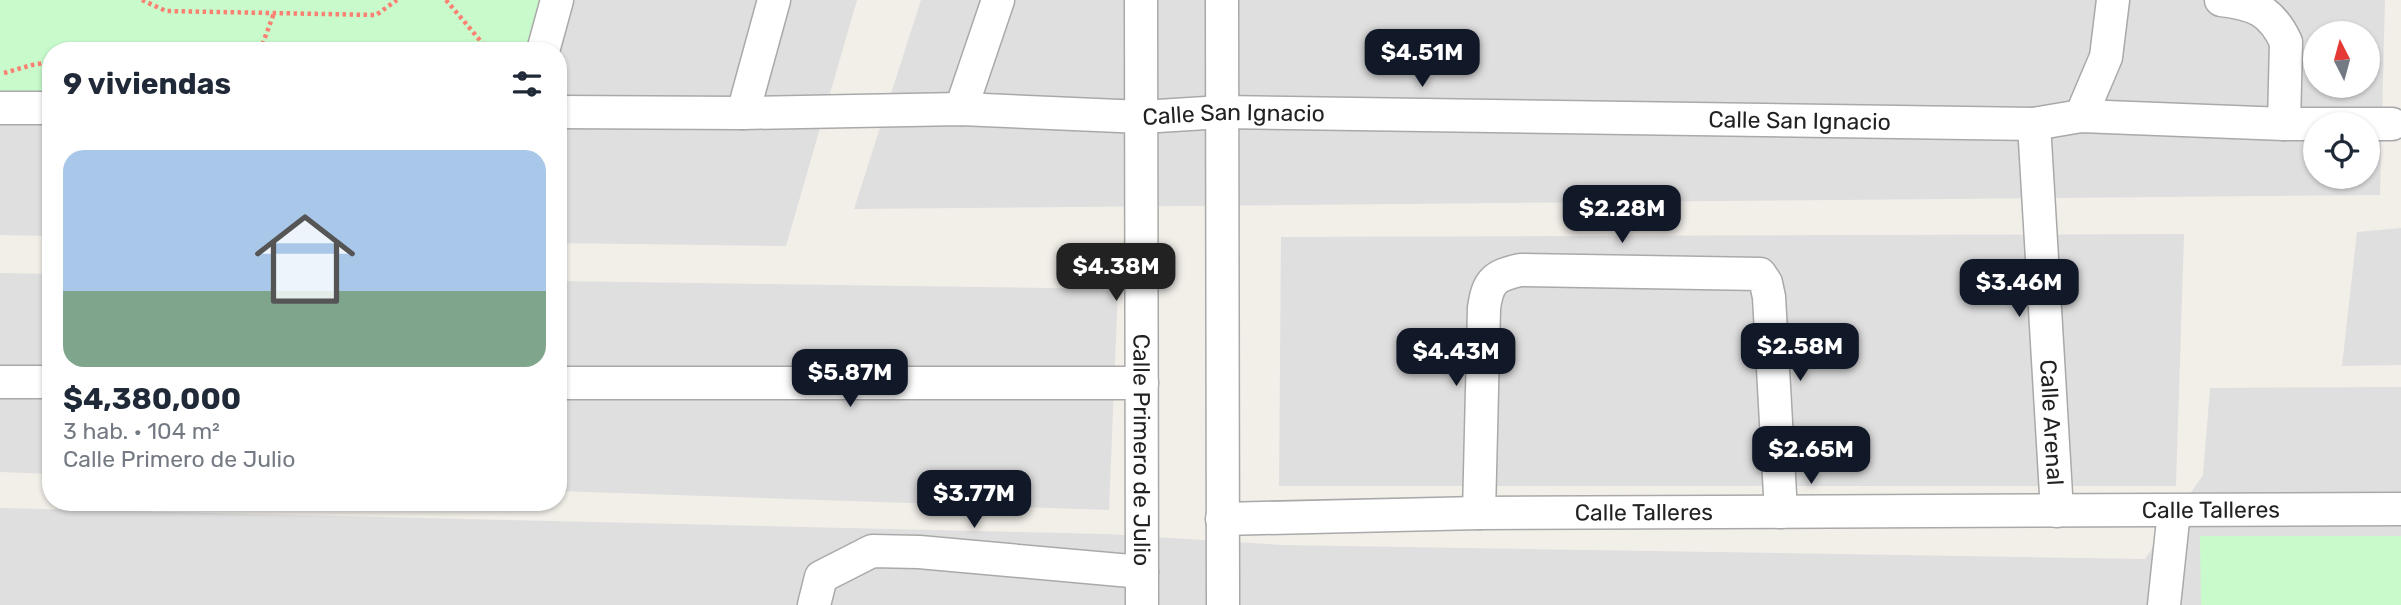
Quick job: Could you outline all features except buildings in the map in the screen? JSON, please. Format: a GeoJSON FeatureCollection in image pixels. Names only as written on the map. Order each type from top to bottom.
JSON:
{"type":"FeatureCollection","features":[{"type":"Feature","properties":{"kind":"street"},"geometry":{"type":"LineString","coordinates":[[545,42],[557,0]]}},
{"type":"Feature","properties":{"kind":"street"},"geometry":{"type":"LineString","coordinates":[[743,113],[774,0]]}},
{"type":"Feature","properties":{"kind":"street"},"geometry":{"type":"LineString","coordinates":[[961,109],[998,0]]}},
{"type":"Feature","properties":{"kind":"street","name":"Calle Primero de Julio"},"geometry":{"type":"LineString","coordinates":[[1141,0],[1142,605]]}},
{"type":"Feature","properties":{"kind":"street"},"geometry":{"type":"LineString","coordinates":[[1223,0],[1223,605]]}},
{"type":"Feature","properties":{"kind":"street"},"geometry":{"type":"LineString","coordinates":[[2081,116],[2106,57],[2113,0]]}},
{"type":"Feature","properties":{"kind":"street"},"geometry":{"type":"LineString","coordinates":[[2221,0],[2245,3],[2263,10],[2281,30],[2286,42],[2284,124]]}},
{"type":"Feature","properties":{"kind":"street"},"geometry":{"type":"LineString","coordinates":[[0,108],[42,108]]}},
{"type":"Feature","properties":{"kind":"street","name":"Calle San Ignacio"},"geometry":{"type":"LineString","coordinates":[[567,112],[743,113],[961,109],[1142,117],[1222,112],[2034,124],[2081,116],[2284,124],[2392,124]]}},
{"type":"Feature","properties":{"kind":"street","name":"Calle Arenal"},"geometry":{"type":"LineString","coordinates":[[2034,124],[2057,511]]}},
{"type":"Feature","properties":{"kind":"street"},"geometry":{"type":"LineString","coordinates":[[1479,513],[1486,291],[1492,281],[1503,274],[1520,270],[1760,274],[1766,283],[1769,297],[1781,512]]}},
{"type":"Feature","properties":{"kind":"street"},"geometry":{"type":"LineString","coordinates":[[0,382],[42,382]]}},
{"type":"Feature","properties":{"kind":"street"},"geometry":{"type":"LineString","coordinates":[[567,383],[1142,383]]}},
{"type":"Feature","properties":{"kind":"street","name":"Calle Talleres"},"geometry":{"type":"LineString","coordinates":[[1222,519],[1479,513],[2401,509]]}},
{"type":"Feature","properties":{"kind":"street"},"geometry":{"type":"LineString","coordinates":[[2164,605],[2174,511]]}},
{"type":"Feature","properties":{"kind":"street"},"geometry":{"type":"LineString","coordinates":[[818,591],[872,551],[919,552],[1142,572]]}},
{"type":"Feature","properties":{"kind":"path"},"geometry":{"type":"LineString","coordinates":[[142,0],[166,11],[376,15],[397,0]]}},
{"type":"Feature","properties":{"kind":"path"},"geometry":{"type":"LineString","coordinates":[[446,0],[481,42]]}},
{"type":"Feature","properties":{"kind":"path"},"geometry":{"type":"LineString","coordinates":[[263,42],[274,13]]}},
{"type":"Feature","properties":{"kind":"path"},"geometry":{"type":"LineString","coordinates":[[0,75],[42,63]]}},
{"type":"Feature","properties":{"kind":"shaded area"},"geometry":{"type":"Polygon","coordinates":[[[0,0],[857,0],[786,246],[567,243],[567,42],[42,42],[42,236],[0,235],[0,0]]]}},
{"type":"Feature","properties":{"kind":"shaded area"},"geometry":{"type":"Polygon","coordinates":[[[921,0],[2385,0],[2380,195],[854,209],[921,0]]]}},
{"type":"Feature","properties":{"kind":"shaded area"},"geometry":{"type":"Polygon","coordinates":[[[2401,228],[2401,365],[2342,366],[2357,232],[2401,228]]]}},
{"type":"Feature","properties":{"kind":"shaded area"},"geometry":{"type":"Polygon","coordinates":[[[2184,234],[2176,486],[1279,486],[1281,237],[2184,234]]]}},
{"type":"Feature","properties":{"kind":"shaded area"},"geometry":{"type":"Polygon","coordinates":[[[0,273],[42,274],[42,474],[0,472],[0,273]]]}},
{"type":"Feature","properties":{"kind":"shaded area"},"geometry":{"type":"Polygon","coordinates":[[[567,281],[1118,289],[1109,510],[567,491],[567,281]]]}},
{"type":"Feature","properties":{"kind":"shaded area"},"geometry":{"type":"Polygon","coordinates":[[[2401,387],[2401,605],[0,605],[0,508],[1106,534],[1283,545],[2145,559],[2203,475],[2210,388],[2401,387]]]}},
{"type":"Feature","properties":{"kind":"green space"},"geometry":{"type":"Polygon","coordinates":[[[0,0],[545,0],[533,42],[42,42],[42,94],[0,94],[0,0]]]}},
{"type":"Feature","properties":{"kind":"green space"},"geometry":{"type":"Polygon","coordinates":[[[2200,536],[2401,536],[2401,605],[2201,605],[2200,536]]]}}]}
